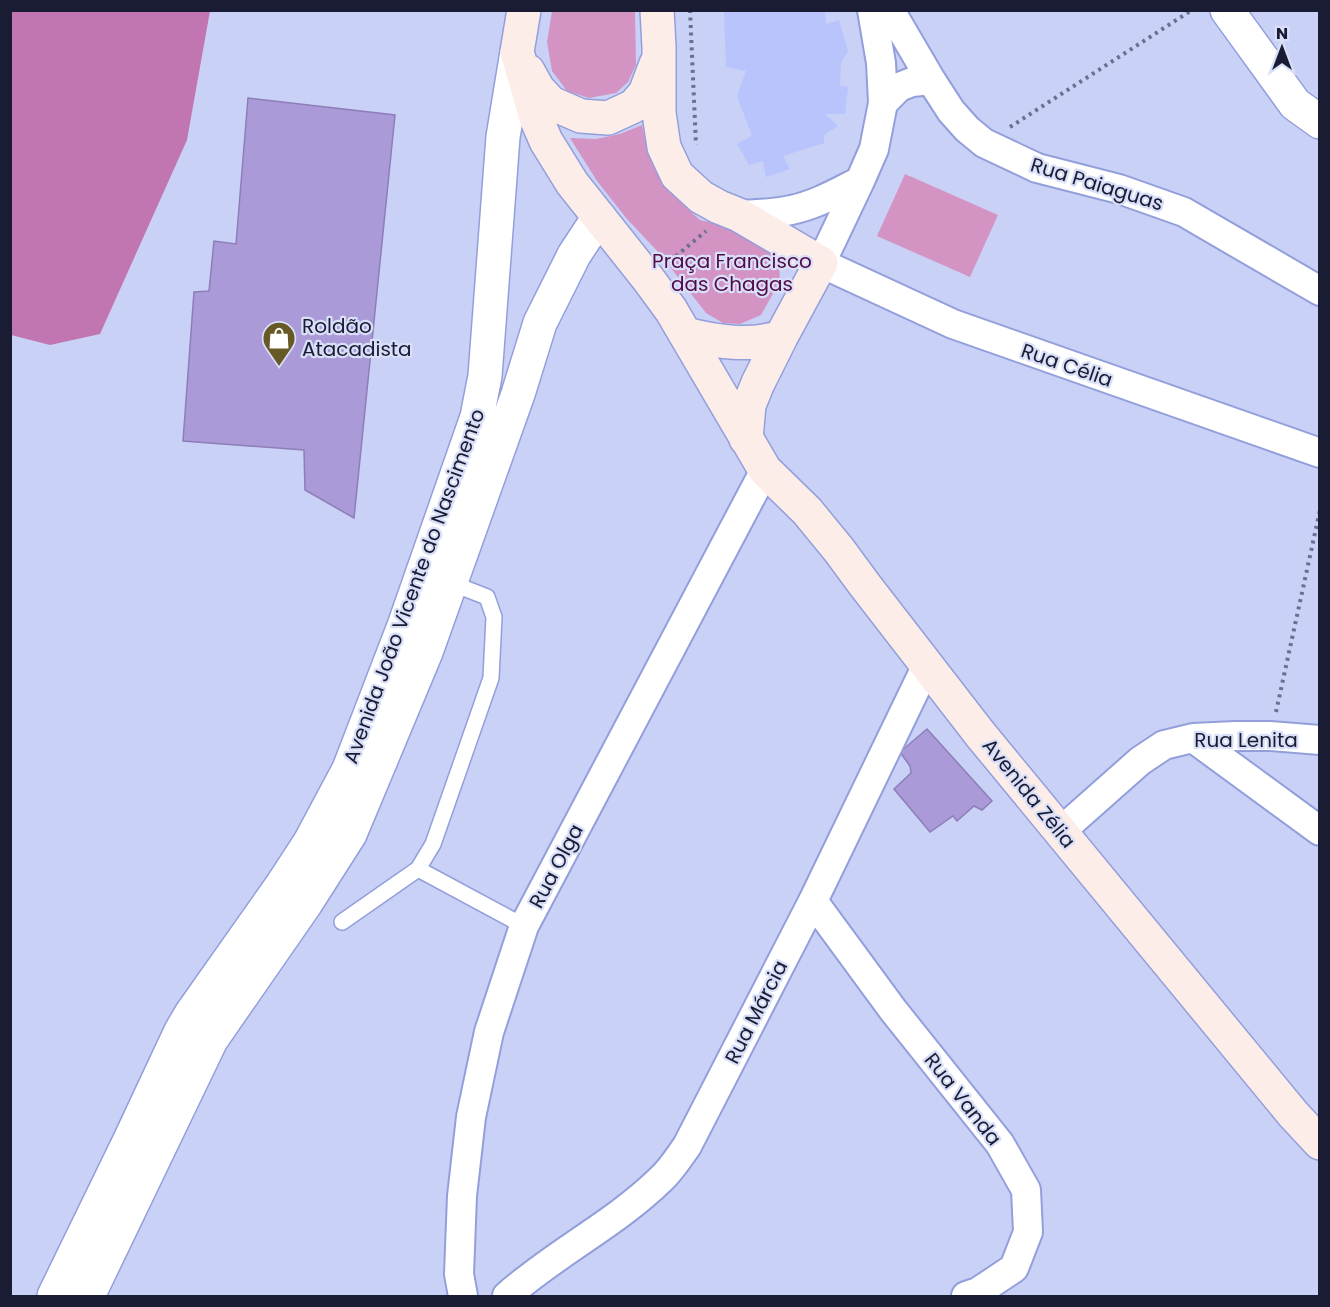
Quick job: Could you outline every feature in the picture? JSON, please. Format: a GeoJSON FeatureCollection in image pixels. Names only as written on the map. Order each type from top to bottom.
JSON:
{"type":"FeatureCollection","features":[{"type":"Feature","properties":{"kind":"main road"},"geometry":{"type":"LineString","coordinates":[[524,10],[517,52],[533,109],[546,141],[572,183],[650,280],[685,334],[728,342],[767,341],[781,337]]}},
{"type":"Feature","properties":{"kind":"main road"},"geometry":{"type":"LineString","coordinates":[[657,10],[659,113],[664,147],[677,175],[701,197],[739,215],[821,263],[758,383],[749,405],[746,439]]}},
{"type":"Feature","properties":{"kind":"main road"},"geometry":{"type":"LineString","coordinates":[[517,52],[538,89],[551,103],[581,116],[608,118],[633,106],[645,93],[656,66],[659,47]]}},
{"type":"Feature","properties":{"kind":"main road","name":"Avenida Zélia"},"geometry":{"type":"LineString","coordinates":[[685,334],[765,470],[807,512],[840,550],[980,734],[1293,1114],[1320,1143]]}},
{"type":"Feature","properties":{"kind":"street"},"geometry":{"type":"LineString","coordinates":[[821,263],[874,149],[883,103],[881,63],[872,10]]}},
{"type":"Feature","properties":{"kind":"street","name":"Rua Paiaguas"},"geometry":{"type":"LineString","coordinates":[[890,10],[951,111],[984,143],[1037,168],[1119,189],[1184,212],[1320,291]]}},
{"type":"Feature","properties":{"kind":"street"},"geometry":{"type":"LineString","coordinates":[[1227,10],[1295,104],[1320,122]]}},
{"type":"Feature","properties":{"kind":"street","name":"Avenida João Vicente do Nascimento"},"geometry":{"type":"LineString","coordinates":[[54,1296],[181,1031],[304,851],[349,769],[404,626],[477,417],[486,365],[503,137],[517,52]]}},
{"type":"Feature","properties":{"kind":"street"},"geometry":{"type":"LineString","coordinates":[[883,103],[899,87],[912,82],[931,80]]}},
{"type":"Feature","properties":{"kind":"street"},"geometry":{"type":"LineString","coordinates":[[739,215],[792,210],[825,199],[860,181]]}},
{"type":"Feature","properties":{"kind":"street","name":"Avenida João Vicente do Nascimento"},"geometry":{"type":"LineString","coordinates":[[88,1296],[211,1040],[306,903],[350,834],[426,652],[518,394],[540,324],[574,255],[599,217]]}},
{"type":"Feature","properties":{"kind":"street","name":"Rua Célia"},"geometry":{"type":"LineString","coordinates":[[821,263],[970,331],[1320,453]]}},
{"type":"Feature","properties":{"kind":"street","name":"Rua Olga"},"geometry":{"type":"LineString","coordinates":[[463,1296],[459,1274],[462,1196],[471,1117],[489,1032],[524,926],[765,470]]}},
{"type":"Feature","properties":{"kind":"street","name":"Rua Márcia"},"geometry":{"type":"LineString","coordinates":[[507,1296],[563,1252],[617,1217],[663,1178],[687,1146],[813,901],[927,665]]}},
{"type":"Feature","properties":{"kind":"street","name":"Rua Lenita"},"geometry":{"type":"LineString","coordinates":[[1061,831],[1140,761],[1164,745],[1193,738],[1235,736],[1320,740]]}},
{"type":"Feature","properties":{"kind":"street"},"geometry":{"type":"LineString","coordinates":[[1193,738],[1320,831]]}},
{"type":"Feature","properties":{"kind":"street","name":"Rua Vanda"},"geometry":{"type":"LineString","coordinates":[[813,901],[893,1011],[1000,1144],[1026,1190],[1028,1232],[1014,1268],[978,1292],[966,1296]]}},
{"type":"Feature","properties":{"kind":"lane"},"geometry":{"type":"LineString","coordinates":[[342,922],[418,869],[433,844],[491,678],[494,617],[487,597],[451,583]]}},
{"type":"Feature","properties":{"kind":"lane"},"geometry":{"type":"LineString","coordinates":[[418,869],[524,926]]}},
{"type":"Feature","properties":{"kind":"path"},"geometry":{"type":"LineString","coordinates":[[690,10],[697,151]]}},
{"type":"Feature","properties":{"kind":"path"},"geometry":{"type":"LineString","coordinates":[[984,143],[1192,10]]}},
{"type":"Feature","properties":{"kind":"path"},"geometry":{"type":"LineString","coordinates":[[650,280],[693,240],[715,224],[739,215]]}},
{"type":"Feature","properties":{"kind":"path"},"geometry":{"type":"LineString","coordinates":[[1270,736],[1320,510]]}},
{"type":"Feature","properties":{"kind":"shaded area"},"geometry":{"type":"Polygon","coordinates":[[[10,11],[210,11],[187,140],[100,334],[50,345],[11,335],[10,11]]]}},
{"type":"Feature","properties":{"kind":"shaded area"},"geometry":{"type":"Polygon","coordinates":[[[724,11],[825,11],[826,24],[839,20],[848,51],[841,63],[840,86],[848,87],[845,114],[825,114],[838,126],[824,135],[824,143],[783,156],[790,169],[766,177],[763,161],[749,165],[737,144],[752,136],[737,96],[746,71],[726,67],[724,11]]]}},
{"type":"Feature","properties":{"kind":"green space"},"geometry":{"type":"Polygon","coordinates":[[[552,11],[635,11],[636,65],[628,82],[616,93],[589,98],[567,91],[552,71],[547,42],[552,11]]]}},
{"type":"Feature","properties":{"kind":"green space","name":"Praça Francisco das Chagas"},"geometry":{"type":"Polygon","coordinates":[[[642,125],[647,147],[659,173],[677,199],[700,220],[749,228],[773,250],[779,262],[780,281],[761,315],[740,324],[723,323],[706,313],[660,254],[627,219],[597,181],[570,138],[596,139],[620,134],[642,125]]]}},
{"type":"Feature","properties":{"kind":"green space"},"geometry":{"type":"Polygon","coordinates":[[[905,174],[998,215],[970,277],[877,236],[905,174]]]}},
{"type":"Feature","properties":{"kind":"building","name":"Roldão Atacadista"},"geometry":{"type":"Polygon","coordinates":[[[248,98],[395,115],[354,518],[305,490],[304,450],[183,441],[194,292],[209,291],[214,241],[236,244],[248,98]]]}},
{"type":"Feature","properties":{"kind":"building"},"geometry":{"type":"Polygon","coordinates":[[[927,729],[992,801],[982,810],[974,806],[957,821],[953,816],[930,832],[894,789],[911,773],[910,766],[900,752],[927,729]]]}},
{"type":"Feature","properties":{"kind":"place","name":"Roldão Atacadista"},"geometry":{"type":"Point","coordinates":[279,367]}}]}
